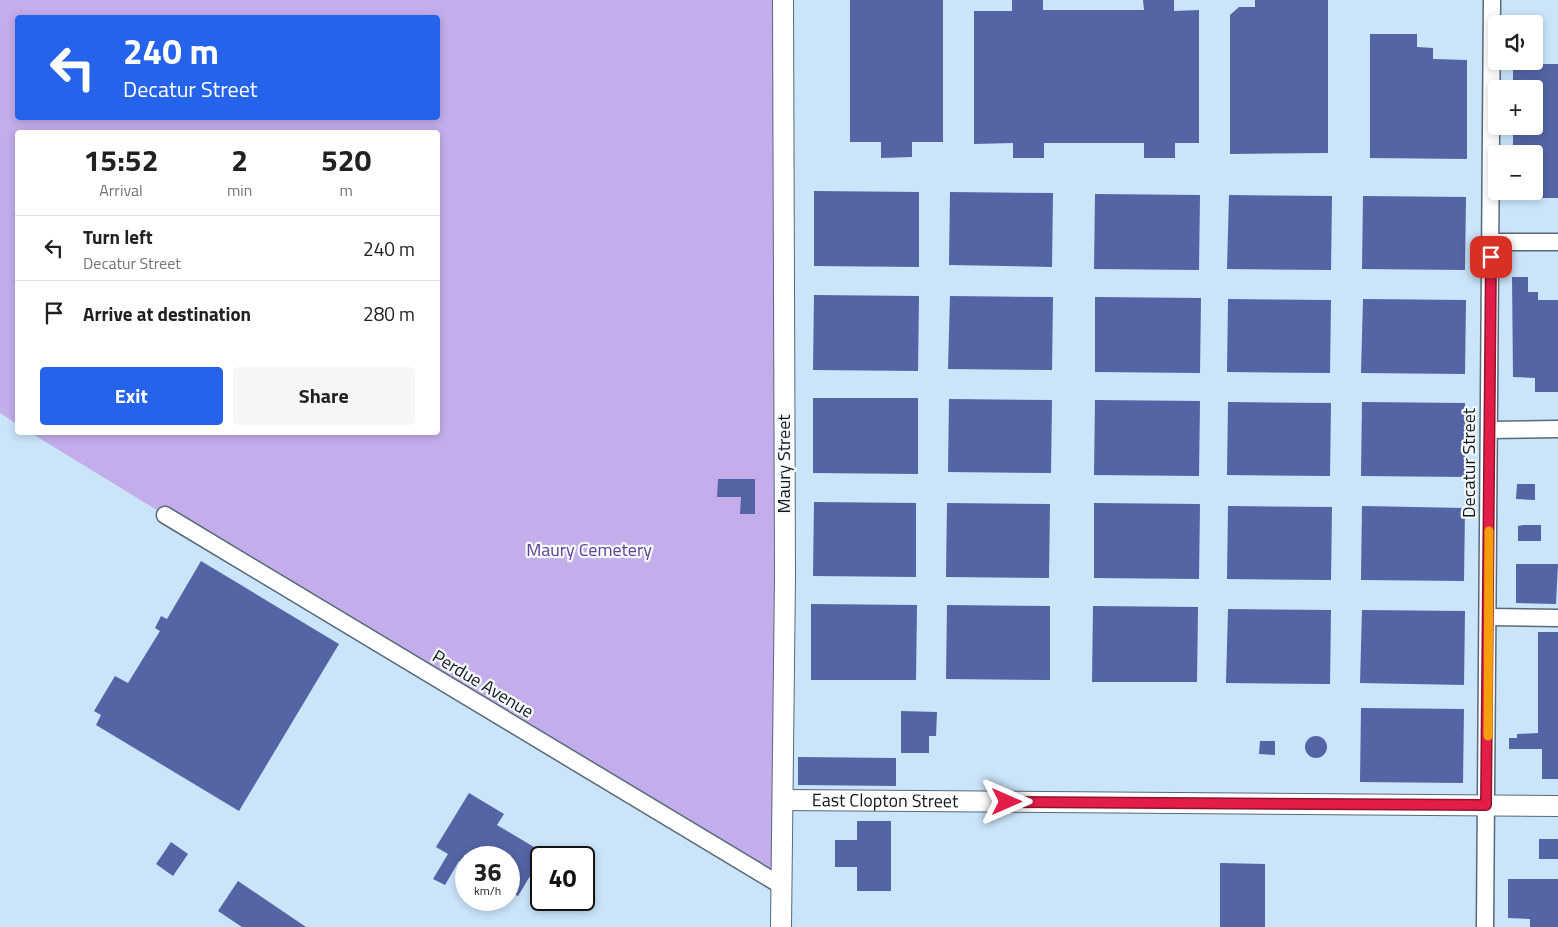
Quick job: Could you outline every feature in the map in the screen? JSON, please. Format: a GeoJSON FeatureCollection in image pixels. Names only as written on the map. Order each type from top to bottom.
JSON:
{"type":"FeatureCollection","features":[{"type":"Feature","properties":{"kind":"street","name":"Maury Street"},"geometry":{"type":"LineString","coordinates":[[781,927],[783,800],[783,0]]}},
{"type":"Feature","properties":{"kind":"street","name":"Decatur Street"},"geometry":{"type":"LineString","coordinates":[[1485,927],[1489,617],[1492,0]]}},
{"type":"Feature","properties":{"kind":"street"},"geometry":{"type":"LineString","coordinates":[[1491,242],[1558,242]]}},
{"type":"Feature","properties":{"kind":"street"},"geometry":{"type":"LineString","coordinates":[[1490,430],[1558,429]]}},
{"type":"Feature","properties":{"kind":"street","name":"Perdue Avenue"},"geometry":{"type":"LineString","coordinates":[[165,515],[782,886]]}},
{"type":"Feature","properties":{"kind":"street"},"geometry":{"type":"LineString","coordinates":[[1489,617],[1558,618]]}},
{"type":"Feature","properties":{"kind":"street","name":"East Clopton Street"},"geometry":{"type":"LineString","coordinates":[[783,800],[1558,806]]}},
{"type":"Feature","properties":{"kind":"shaded area"},"geometry":{"type":"Polygon","coordinates":[[[782,0],[1558,0],[1558,927],[0,927],[0,413],[15,423],[15,435],[34,435],[782,893],[782,0]]]}},
{"type":"Feature","properties":{"kind":"green space","name":"Maury Cemetery"},"geometry":{"type":"Polygon","coordinates":[[[0,0],[782,0],[782,893],[34,435],[440,435],[440,130],[15,130],[15,423],[0,413],[0,0]]]}},
{"type":"Feature","properties":{"kind":"building"},"geometry":{"type":"Polygon","coordinates":[[[850,0],[943,0],[943,142],[912,142],[912,157],[881,158],[881,142],[850,142],[850,0]]]}},
{"type":"Feature","properties":{"kind":"building"},"geometry":{"type":"Polygon","coordinates":[[[1012,0],[1043,0],[1043,10],[1144,10],[1143,0],[1174,0],[1174,11],[1199,10],[1199,143],[1175,143],[1175,158],[1144,158],[1144,143],[1044,143],[1044,158],[1013,158],[1013,143],[974,144],[974,11],[1012,11],[1012,0]]]}},
{"type":"Feature","properties":{"kind":"building"},"geometry":{"type":"Polygon","coordinates":[[[1255,0],[1328,0],[1328,153],[1230,154],[1230,15],[1239,7],[1255,7],[1255,0]]]}},
{"type":"Feature","properties":{"kind":"building"},"geometry":{"type":"Polygon","coordinates":[[[1370,34],[1417,34],[1417,47],[1433,48],[1433,59],[1467,60],[1467,159],[1370,158],[1370,34]]]}},
{"type":"Feature","properties":{"kind":"building"},"geometry":{"type":"Polygon","coordinates":[[[1543,64],[1558,64],[1558,198],[1543,198],[1543,145],[1513,145],[1513,135],[1543,135],[1543,80],[1513,80],[1513,70],[1543,70],[1543,64]]]}},
{"type":"Feature","properties":{"kind":"building"},"geometry":{"type":"Polygon","coordinates":[[[814,191],[919,192],[919,267],[814,266],[814,191]]]}},
{"type":"Feature","properties":{"kind":"building"},"geometry":{"type":"Polygon","coordinates":[[[950,192],[1053,193],[1052,267],[949,265],[950,192]]]}},
{"type":"Feature","properties":{"kind":"building"},"geometry":{"type":"Polygon","coordinates":[[[1095,194],[1200,195],[1199,270],[1094,269],[1095,194]]]}},
{"type":"Feature","properties":{"kind":"building"},"geometry":{"type":"Polygon","coordinates":[[[1229,195],[1332,196],[1331,270],[1227,269],[1229,195]]]}},
{"type":"Feature","properties":{"kind":"building"},"geometry":{"type":"Polygon","coordinates":[[[1363,196],[1466,197],[1465,270],[1362,269],[1363,196]]]}},
{"type":"Feature","properties":{"kind":"building"},"geometry":{"type":"Polygon","coordinates":[[[1512,277],[1528,277],[1528,292],[1538,292],[1538,300],[1558,300],[1558,392],[1535,392],[1535,378],[1513,377],[1512,277]]]}},
{"type":"Feature","properties":{"kind":"building"},"geometry":{"type":"Polygon","coordinates":[[[814,295],[919,296],[918,371],[813,370],[814,295]]]}},
{"type":"Feature","properties":{"kind":"building"},"geometry":{"type":"Polygon","coordinates":[[[950,296],[1053,297],[1052,370],[948,369],[950,296]]]}},
{"type":"Feature","properties":{"kind":"building"},"geometry":{"type":"Polygon","coordinates":[[[1095,297],[1201,298],[1200,373],[1095,372],[1095,297]]]}},
{"type":"Feature","properties":{"kind":"building"},"geometry":{"type":"Polygon","coordinates":[[[1228,299],[1331,300],[1330,373],[1227,372],[1228,299]]]}},
{"type":"Feature","properties":{"kind":"building"},"geometry":{"type":"Polygon","coordinates":[[[1363,299],[1466,300],[1465,374],[1361,373],[1363,299]]]}},
{"type":"Feature","properties":{"kind":"building"},"geometry":{"type":"Polygon","coordinates":[[[813,398],[918,398],[918,474],[813,473],[813,398]]]}},
{"type":"Feature","properties":{"kind":"building"},"geometry":{"type":"Polygon","coordinates":[[[949,399],[1052,400],[1051,473],[948,472],[949,399]]]}},
{"type":"Feature","properties":{"kind":"building"},"geometry":{"type":"Polygon","coordinates":[[[1095,400],[1200,401],[1199,476],[1094,475],[1095,400]]]}},
{"type":"Feature","properties":{"kind":"building"},"geometry":{"type":"Polygon","coordinates":[[[1228,402],[1331,403],[1330,476],[1227,475],[1228,402]]]}},
{"type":"Feature","properties":{"kind":"building"},"geometry":{"type":"Polygon","coordinates":[[[1362,402],[1465,403],[1465,477],[1361,476],[1362,402]]]}},
{"type":"Feature","properties":{"kind":"building"},"geometry":{"type":"Polygon","coordinates":[[[718,479],[755,479],[755,514],[740,514],[741,497],[717,497],[718,479]]]}},
{"type":"Feature","properties":{"kind":"building"},"geometry":{"type":"Polygon","coordinates":[[[1517,484],[1535,484],[1535,500],[1516,499],[1517,484]]]}},
{"type":"Feature","properties":{"kind":"building"},"geometry":{"type":"Polygon","coordinates":[[[814,502],[916,503],[916,577],[813,576],[814,502]]]}},
{"type":"Feature","properties":{"kind":"building"},"geometry":{"type":"Polygon","coordinates":[[[947,503],[1050,504],[1049,578],[946,577],[947,503]]]}},
{"type":"Feature","properties":{"kind":"building"},"geometry":{"type":"Polygon","coordinates":[[[1094,503],[1200,504],[1199,579],[1094,578],[1094,503]]]}},
{"type":"Feature","properties":{"kind":"building"},"geometry":{"type":"Polygon","coordinates":[[[1228,506],[1332,507],[1331,580],[1227,579],[1228,506]]]}},
{"type":"Feature","properties":{"kind":"building"},"geometry":{"type":"Polygon","coordinates":[[[1362,506],[1465,508],[1464,581],[1361,580],[1362,506]]]}},
{"type":"Feature","properties":{"kind":"building"},"geometry":{"type":"Polygon","coordinates":[[[1541,525],[1541,541],[1518,541],[1518,526],[1541,525]]]}},
{"type":"Feature","properties":{"kind":"building"},"geometry":{"type":"Polygon","coordinates":[[[201,561],[339,644],[239,811],[96,725],[101,715],[94,711],[115,676],[128,683],[160,631],[155,628],[161,616],[167,619],[201,561]]]}},
{"type":"Feature","properties":{"kind":"building"},"geometry":{"type":"Polygon","coordinates":[[[1516,564],[1558,564],[1556,604],[1516,603],[1516,564]]]}},
{"type":"Feature","properties":{"kind":"building"},"geometry":{"type":"Polygon","coordinates":[[[811,604],[917,605],[916,680],[811,680],[811,604]]]}},
{"type":"Feature","properties":{"kind":"building"},"geometry":{"type":"Polygon","coordinates":[[[947,605],[1050,606],[1050,680],[946,679],[947,605]]]}},
{"type":"Feature","properties":{"kind":"building"},"geometry":{"type":"Polygon","coordinates":[[[1093,606],[1198,607],[1197,682],[1092,682],[1093,606]]]}},
{"type":"Feature","properties":{"kind":"building"},"geometry":{"type":"Polygon","coordinates":[[[1228,609],[1331,610],[1330,684],[1226,683],[1228,609]]]}},
{"type":"Feature","properties":{"kind":"building"},"geometry":{"type":"Polygon","coordinates":[[[1362,610],[1465,611],[1464,685],[1360,683],[1362,610]]]}},
{"type":"Feature","properties":{"kind":"building"},"geometry":{"type":"Polygon","coordinates":[[[1538,632],[1558,632],[1558,779],[1542,779],[1542,749],[1509,749],[1509,738],[1517,738],[1517,734],[1538,733],[1538,632]]]}},
{"type":"Feature","properties":{"kind":"building"},"geometry":{"type":"Polygon","coordinates":[[[1361,708],[1464,709],[1463,783],[1360,782],[1361,708]]]}},
{"type":"Feature","properties":{"kind":"building"},"geometry":{"type":"Polygon","coordinates":[[[901,711],[937,712],[936,736],[929,736],[929,753],[901,753],[901,711]]]}},
{"type":"Feature","properties":{"kind":"building"},"geometry":{"type":"Polygon","coordinates":[[[1316,736],[1326,743],[1327,747],[1320,757],[1316,758],[1306,751],[1305,747],[1312,737],[1316,736]]]}},
{"type":"Feature","properties":{"kind":"building"},"geometry":{"type":"Polygon","coordinates":[[[1260,741],[1275,741],[1275,755],[1259,754],[1260,741]]]}},
{"type":"Feature","properties":{"kind":"building"},"geometry":{"type":"Polygon","coordinates":[[[798,757],[896,758],[896,786],[798,785],[798,757]]]}},
{"type":"Feature","properties":{"kind":"building"},"geometry":{"type":"Polygon","coordinates":[[[469,793],[504,814],[497,825],[532,846],[530,846],[530,876],[520,893],[520,846],[455,846],[455,868],[445,885],[433,879],[448,854],[436,847],[469,793]]]}},
{"type":"Feature","properties":{"kind":"building"},"geometry":{"type":"Polygon","coordinates":[[[857,821],[891,821],[891,891],[857,891],[857,867],[835,867],[835,840],[857,840],[857,821]]]}},
{"type":"Feature","properties":{"kind":"building"},"geometry":{"type":"Polygon","coordinates":[[[1539,839],[1558,839],[1558,859],[1539,859],[1539,839]]]}},
{"type":"Feature","properties":{"kind":"building"},"geometry":{"type":"Polygon","coordinates":[[[171,842],[188,854],[173,876],[156,864],[171,842]]]}},
{"type":"Feature","properties":{"kind":"building"},"geometry":{"type":"Polygon","coordinates":[[[1220,863],[1265,864],[1265,927],[1220,927],[1220,863]]]}},
{"type":"Feature","properties":{"kind":"building"},"geometry":{"type":"Polygon","coordinates":[[[1508,879],[1558,879],[1558,927],[1530,927],[1530,919],[1508,918],[1508,879]]]}},
{"type":"Feature","properties":{"kind":"building"},"geometry":{"type":"Polygon","coordinates":[[[238,881],[306,927],[242,927],[218,911],[238,881]]]}},
{"type":"Feature","properties":{"kind":"slow traffic"},"geometry":{"type":"LineString","coordinates":[[1488,736],[1489,531]]}},
{"type":"Feature","properties":{"kind":"route"},"geometry":{"type":"LineString","coordinates":[[1007,802],[1486,805],[1491,257]]}}]}
